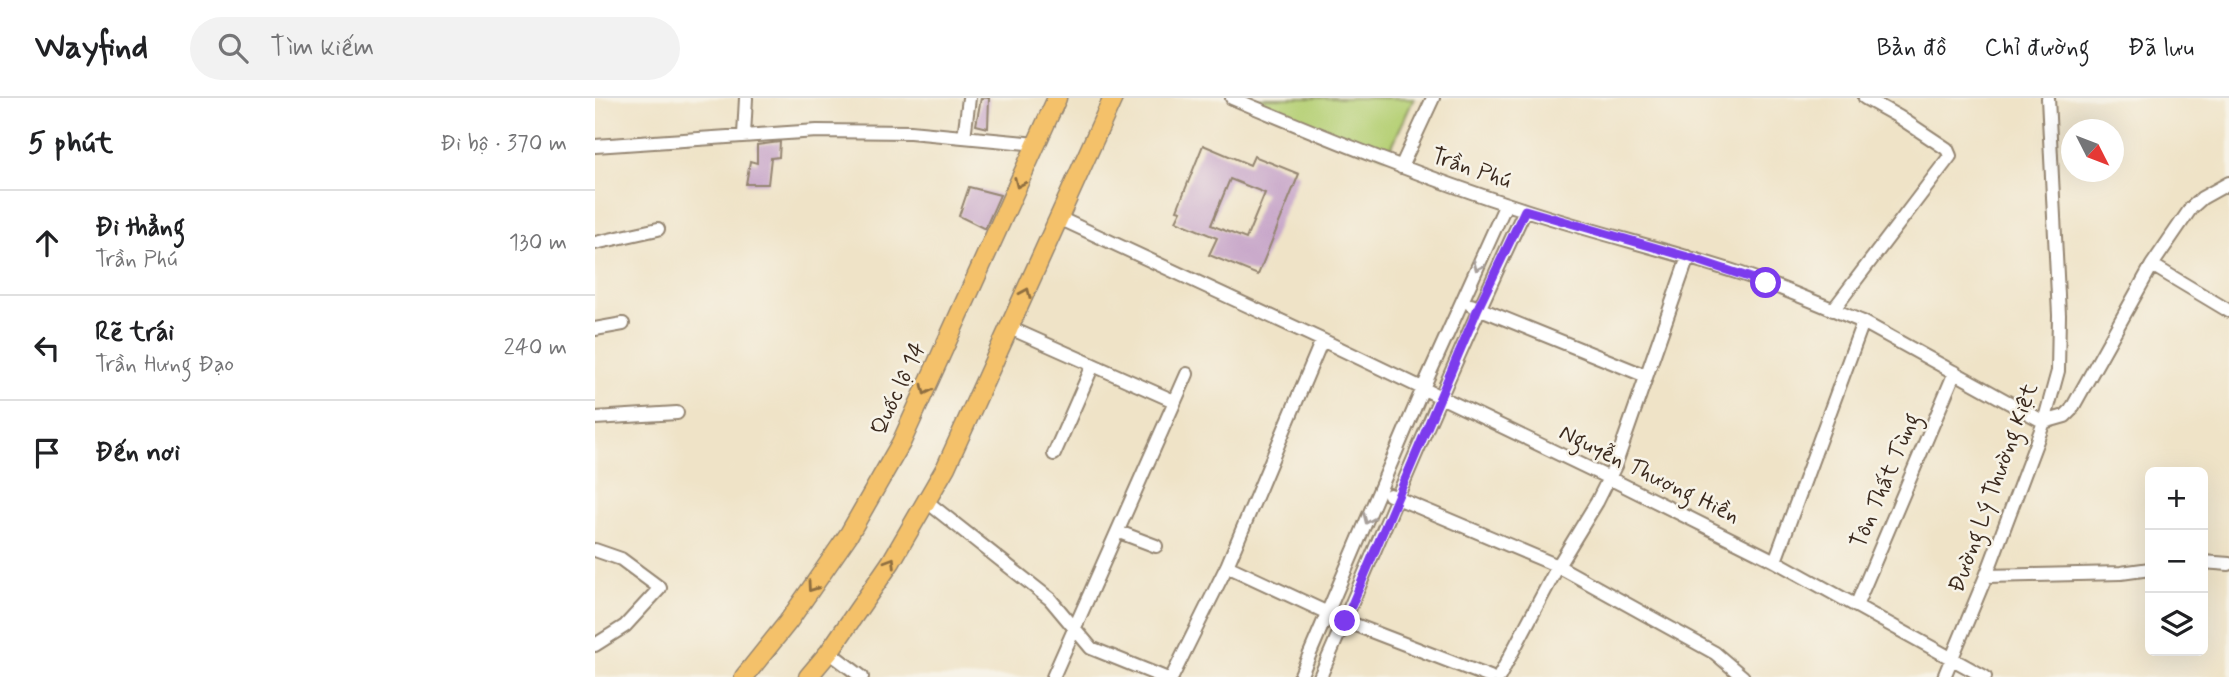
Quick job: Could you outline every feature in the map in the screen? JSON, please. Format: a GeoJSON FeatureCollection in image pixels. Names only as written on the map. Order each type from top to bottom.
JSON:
{"type":"FeatureCollection","features":[{"type":"Feature","properties":{"kind":"highway","name":"Quốc lộ 14"},"geometry":{"type":"LineString","coordinates":[[744,677],[788,622],[849,534],[901,443],[1057,98]]}},
{"type":"Feature","properties":{"kind":"highway"},"geometry":{"type":"LineString","coordinates":[[808,677],[891,562],[946,467],[1112,98]]}},
{"type":"Feature","properties":{"kind":"street"},"geometry":{"type":"LineString","coordinates":[[744,135],[746,98]]}},
{"type":"Feature","properties":{"kind":"street"},"geometry":{"type":"LineString","coordinates":[[964,137],[969,98]]}},
{"type":"Feature","properties":{"kind":"street","name":"Trần Phú"},"geometry":{"type":"LineString","coordinates":[[1232,98],[1401,167],[1525,210],[1746,276],[1833,310],[1863,322],[2044,422]]}},
{"type":"Feature","properties":{"kind":"street"},"geometry":{"type":"LineString","coordinates":[[1401,167],[1433,98]]}},
{"type":"Feature","properties":{"kind":"street"},"geometry":{"type":"LineString","coordinates":[[1833,310],[1950,156],[1947,149],[1865,98]]}},
{"type":"Feature","properties":{"kind":"street","name":"Đường Lý Thường Kiệt"},"geometry":{"type":"LineString","coordinates":[[1944,677],[1986,576],[2044,422],[2058,371],[2060,346],[2048,98]]}},
{"type":"Feature","properties":{"kind":"street"},"geometry":{"type":"LineString","coordinates":[[595,146],[817,131],[910,132],[1037,144]]}},
{"type":"Feature","properties":{"kind":"street"},"geometry":{"type":"LineString","coordinates":[[2044,422],[2065,416],[2071,410],[2152,265],[2191,208],[2202,198],[2229,183]]}},
{"type":"Feature","properties":{"kind":"street"},"geometry":{"type":"LineString","coordinates":[[1300,677],[1423,388],[1507,204]]}},
{"type":"Feature","properties":{"kind":"street"},"geometry":{"type":"LineString","coordinates":[[1320,677],[1478,308],[1525,210]]}},
{"type":"Feature","properties":{"kind":"street","name":"Nguyễn Thượng Hiền"},"geometry":{"type":"LineString","coordinates":[[1059,218],[1322,340],[1609,478],[1775,561],[1985,677]]}},
{"type":"Feature","properties":{"kind":"street"},"geometry":{"type":"LineString","coordinates":[[595,243],[658,229]]}},
{"type":"Feature","properties":{"kind":"street"},"geometry":{"type":"LineString","coordinates":[[1499,677],[1619,457],[1688,257]]}},
{"type":"Feature","properties":{"kind":"street"},"geometry":{"type":"LineString","coordinates":[[2152,265],[2229,310]]}},
{"type":"Feature","properties":{"kind":"street"},"geometry":{"type":"LineString","coordinates":[[1462,301],[1646,376]]}},
{"type":"Feature","properties":{"kind":"street"},"geometry":{"type":"LineString","coordinates":[[1775,561],[1863,322]]}},
{"type":"Feature","properties":{"kind":"street"},"geometry":{"type":"LineString","coordinates":[[595,329],[623,324]]}},
{"type":"Feature","properties":{"kind":"street"},"geometry":{"type":"LineString","coordinates":[[1010,328],[1174,401]]}},
{"type":"Feature","properties":{"kind":"street"},"geometry":{"type":"LineString","coordinates":[[1173,677],[1227,566],[1322,340]]}},
{"type":"Feature","properties":{"kind":"street"},"geometry":{"type":"LineString","coordinates":[[1055,454],[1093,365]]}},
{"type":"Feature","properties":{"kind":"street","name":"Tôn Thất Tùng"},"geometry":{"type":"LineString","coordinates":[[1856,606],[1955,372]]}},
{"type":"Feature","properties":{"kind":"street"},"geometry":{"type":"LineString","coordinates":[[1053,677],[1187,374]]}},
{"type":"Feature","properties":{"kind":"street"},"geometry":{"type":"LineString","coordinates":[[595,418],[677,413]]}},
{"type":"Feature","properties":{"kind":"street"},"geometry":{"type":"LineString","coordinates":[[1381,491],[1558,566],[1714,653],[1743,677]]}},
{"type":"Feature","properties":{"kind":"street"},"geometry":{"type":"LineString","coordinates":[[926,501],[1050,599],[1091,648],[1163,677]]}},
{"type":"Feature","properties":{"kind":"street"},"geometry":{"type":"LineString","coordinates":[[1119,531],[1156,547]]}},
{"type":"Feature","properties":{"kind":"street"},"geometry":{"type":"LineString","coordinates":[[595,550],[621,559],[660,588],[625,626],[595,645]]}},
{"type":"Feature","properties":{"kind":"street"},"geometry":{"type":"LineString","coordinates":[[2208,562],[2229,564]]}},
{"type":"Feature","properties":{"kind":"street"},"geometry":{"type":"LineString","coordinates":[[1227,566],[1345,621],[1490,677]]}},
{"type":"Feature","properties":{"kind":"street"},"geometry":{"type":"LineString","coordinates":[[1986,576],[2121,573],[2145,570]]}},
{"type":"Feature","properties":{"kind":"street"},"geometry":{"type":"LineString","coordinates":[[828,652],[862,677]]}},
{"type":"Feature","properties":{"kind":"green space"},"geometry":{"type":"Polygon","coordinates":[[[1241,98],[1414,98],[1387,157],[1241,98]]]}},
{"type":"Feature","properties":{"kind":"building"},"geometry":{"type":"Polygon","coordinates":[[[981,98],[989,98],[988,128],[976,125],[981,98]]]}},
{"type":"Feature","properties":{"kind":"building"},"geometry":{"type":"Polygon","coordinates":[[[780,142],[779,157],[771,158],[768,184],[746,184],[750,161],[757,163],[757,145],[780,142]]]}},
{"type":"Feature","properties":{"kind":"building"},"geometry":{"type":"Polygon","coordinates":[[[1203,145],[1250,165],[1254,156],[1299,174],[1258,275],[1209,255],[1217,238],[1176,221],[1181,211],[1177,210],[1203,145]],[[1230,179],[1211,225],[1246,239],[1265,193],[1230,179]]]}},
{"type":"Feature","properties":{"kind":"building"},"geometry":{"type":"Polygon","coordinates":[[[969,187],[1000,195],[985,229],[959,216],[969,187]]]}},
{"type":"Feature","properties":{"kind":"route"},"geometry":{"type":"LineString","coordinates":[[1345,621],[1478,308],[1525,210],[1688,257],[1766,283]]}}]}
